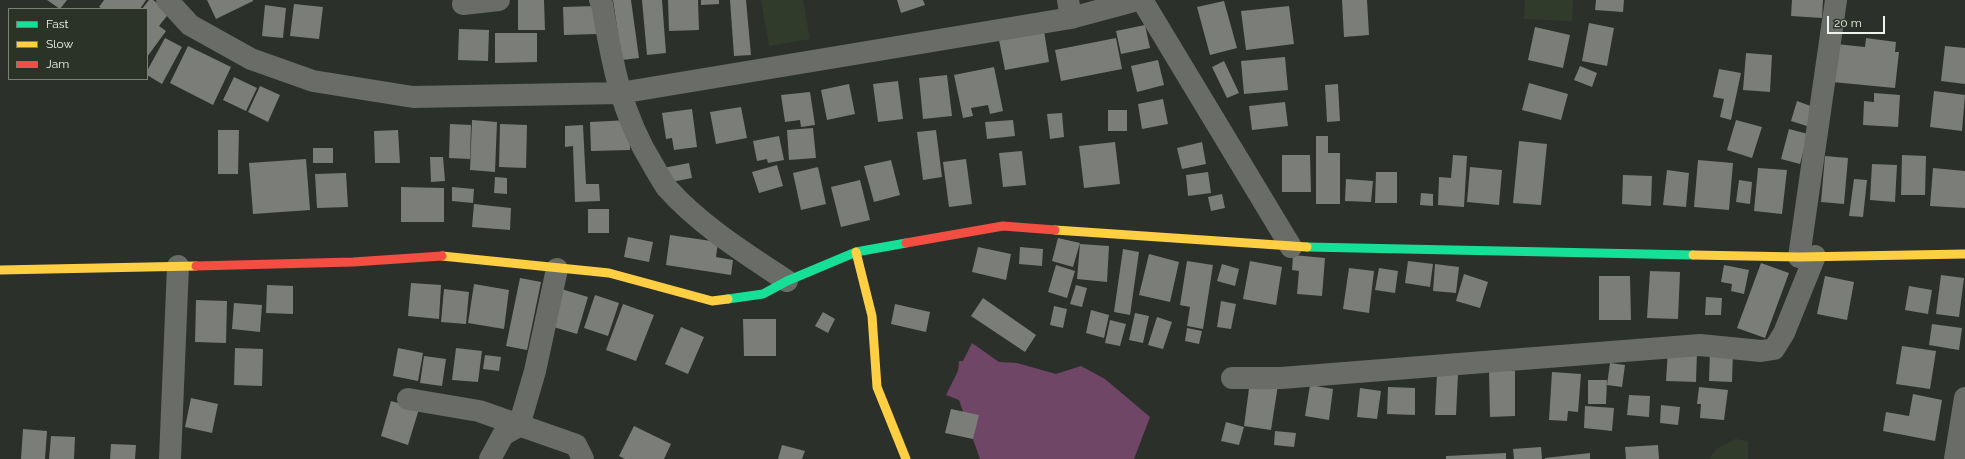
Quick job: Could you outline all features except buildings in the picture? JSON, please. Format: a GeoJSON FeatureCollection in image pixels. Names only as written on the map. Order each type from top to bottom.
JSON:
{"type":"FeatureCollection","features":[{"type":"Feature","properties":{"kind":"street"},"geometry":{"type":"LineString","coordinates":[[166,0],[190,25],[251,59],[313,81],[413,97],[620,93],[1069,9],[1138,0]]}},
{"type":"Feature","properties":{"kind":"street"},"geometry":{"type":"LineString","coordinates":[[463,4],[499,0]]}},
{"type":"Feature","properties":{"kind":"street"},"geometry":{"type":"LineString","coordinates":[[600,0],[602,4],[612,63],[620,93],[643,150],[666,187],[689,211],[734,246],[787,281]]}},
{"type":"Feature","properties":{"kind":"street"},"geometry":{"type":"LineString","coordinates":[[1142,0],[1291,247]]}},
{"type":"Feature","properties":{"kind":"street"},"geometry":{"type":"LineString","coordinates":[[1232,378],[1281,378],[1700,345],[1761,351],[1774,349],[1784,333],[1807,257],[1836,0]]}},
{"type":"Feature","properties":{"kind":"street"},"geometry":{"type":"LineString","coordinates":[[0,270],[353,262],[437,255],[557,269],[609,273],[712,301],[763,294],[787,281],[856,252],[1003,226],[1291,247],[1807,257],[1965,254]]}},
{"type":"Feature","properties":{"kind":"street"},"geometry":{"type":"LineString","coordinates":[[856,252],[872,316],[877,387],[906,459]]}},
{"type":"Feature","properties":{"kind":"street"},"geometry":{"type":"LineString","coordinates":[[170,459],[178,266]]}},
{"type":"Feature","properties":{"kind":"street"},"geometry":{"type":"LineString","coordinates":[[490,459],[503,435],[519,426],[535,371],[557,269]]}},
{"type":"Feature","properties":{"kind":"street"},"geometry":{"type":"LineString","coordinates":[[1955,459],[1965,398]]}},
{"type":"Feature","properties":{"kind":"street"},"geometry":{"type":"LineString","coordinates":[[408,399],[479,411],[576,445],[583,459]]}},
{"type":"Feature","properties":{"kind":"shaded area"},"geometry":{"type":"Polygon","coordinates":[[[761,0],[803,0],[810,39],[769,46],[761,0]]]}},
{"type":"Feature","properties":{"kind":"shaded area"},"geometry":{"type":"Polygon","coordinates":[[[1525,0],[1573,0],[1572,21],[1524,19],[1525,0]]]}},
{"type":"Feature","properties":{"kind":"shaded area"},"geometry":{"type":"Polygon","coordinates":[[[972,343],[999,362],[1017,363],[1056,374],[1081,366],[1105,379],[1150,417],[1134,459],[980,459],[959,400],[946,395],[958,371],[959,361],[963,361],[972,343]]]}},
{"type":"Feature","properties":{"kind":"shaded area"},"geometry":{"type":"Polygon","coordinates":[[[1735,439],[1748,441],[1748,459],[1709,459],[1716,449],[1735,439]]]}},
{"type":"Feature","properties":{"kind":"traffic: fast"},"geometry":{"type":"LineString","coordinates":[[728,299],[763,294],[787,281],[856,252],[906,243]]}},
{"type":"Feature","properties":{"kind":"traffic: fast"},"geometry":{"type":"LineString","coordinates":[[1307,247],[1693,255]]}},
{"type":"Feature","properties":{"kind":"traffic: slow"},"geometry":{"type":"LineString","coordinates":[[1055,230],[1307,247]]}},
{"type":"Feature","properties":{"kind":"traffic: slow"},"geometry":{"type":"LineString","coordinates":[[856,252],[872,316],[877,387],[906,459]]}},
{"type":"Feature","properties":{"kind":"traffic: slow"},"geometry":{"type":"LineString","coordinates":[[1693,255],[1799,257],[1965,254]]}},
{"type":"Feature","properties":{"kind":"traffic: slow"},"geometry":{"type":"LineString","coordinates":[[442,256],[609,273],[712,301],[728,299]]}},
{"type":"Feature","properties":{"kind":"traffic: slow"},"geometry":{"type":"LineString","coordinates":[[0,270],[196,266]]}},
{"type":"Feature","properties":{"kind":"traffic: jam"},"geometry":{"type":"LineString","coordinates":[[906,243],[1003,226],[1055,230]]}},
{"type":"Feature","properties":{"kind":"traffic: jam"},"geometry":{"type":"LineString","coordinates":[[196,266],[353,262],[442,256]]}}]}
